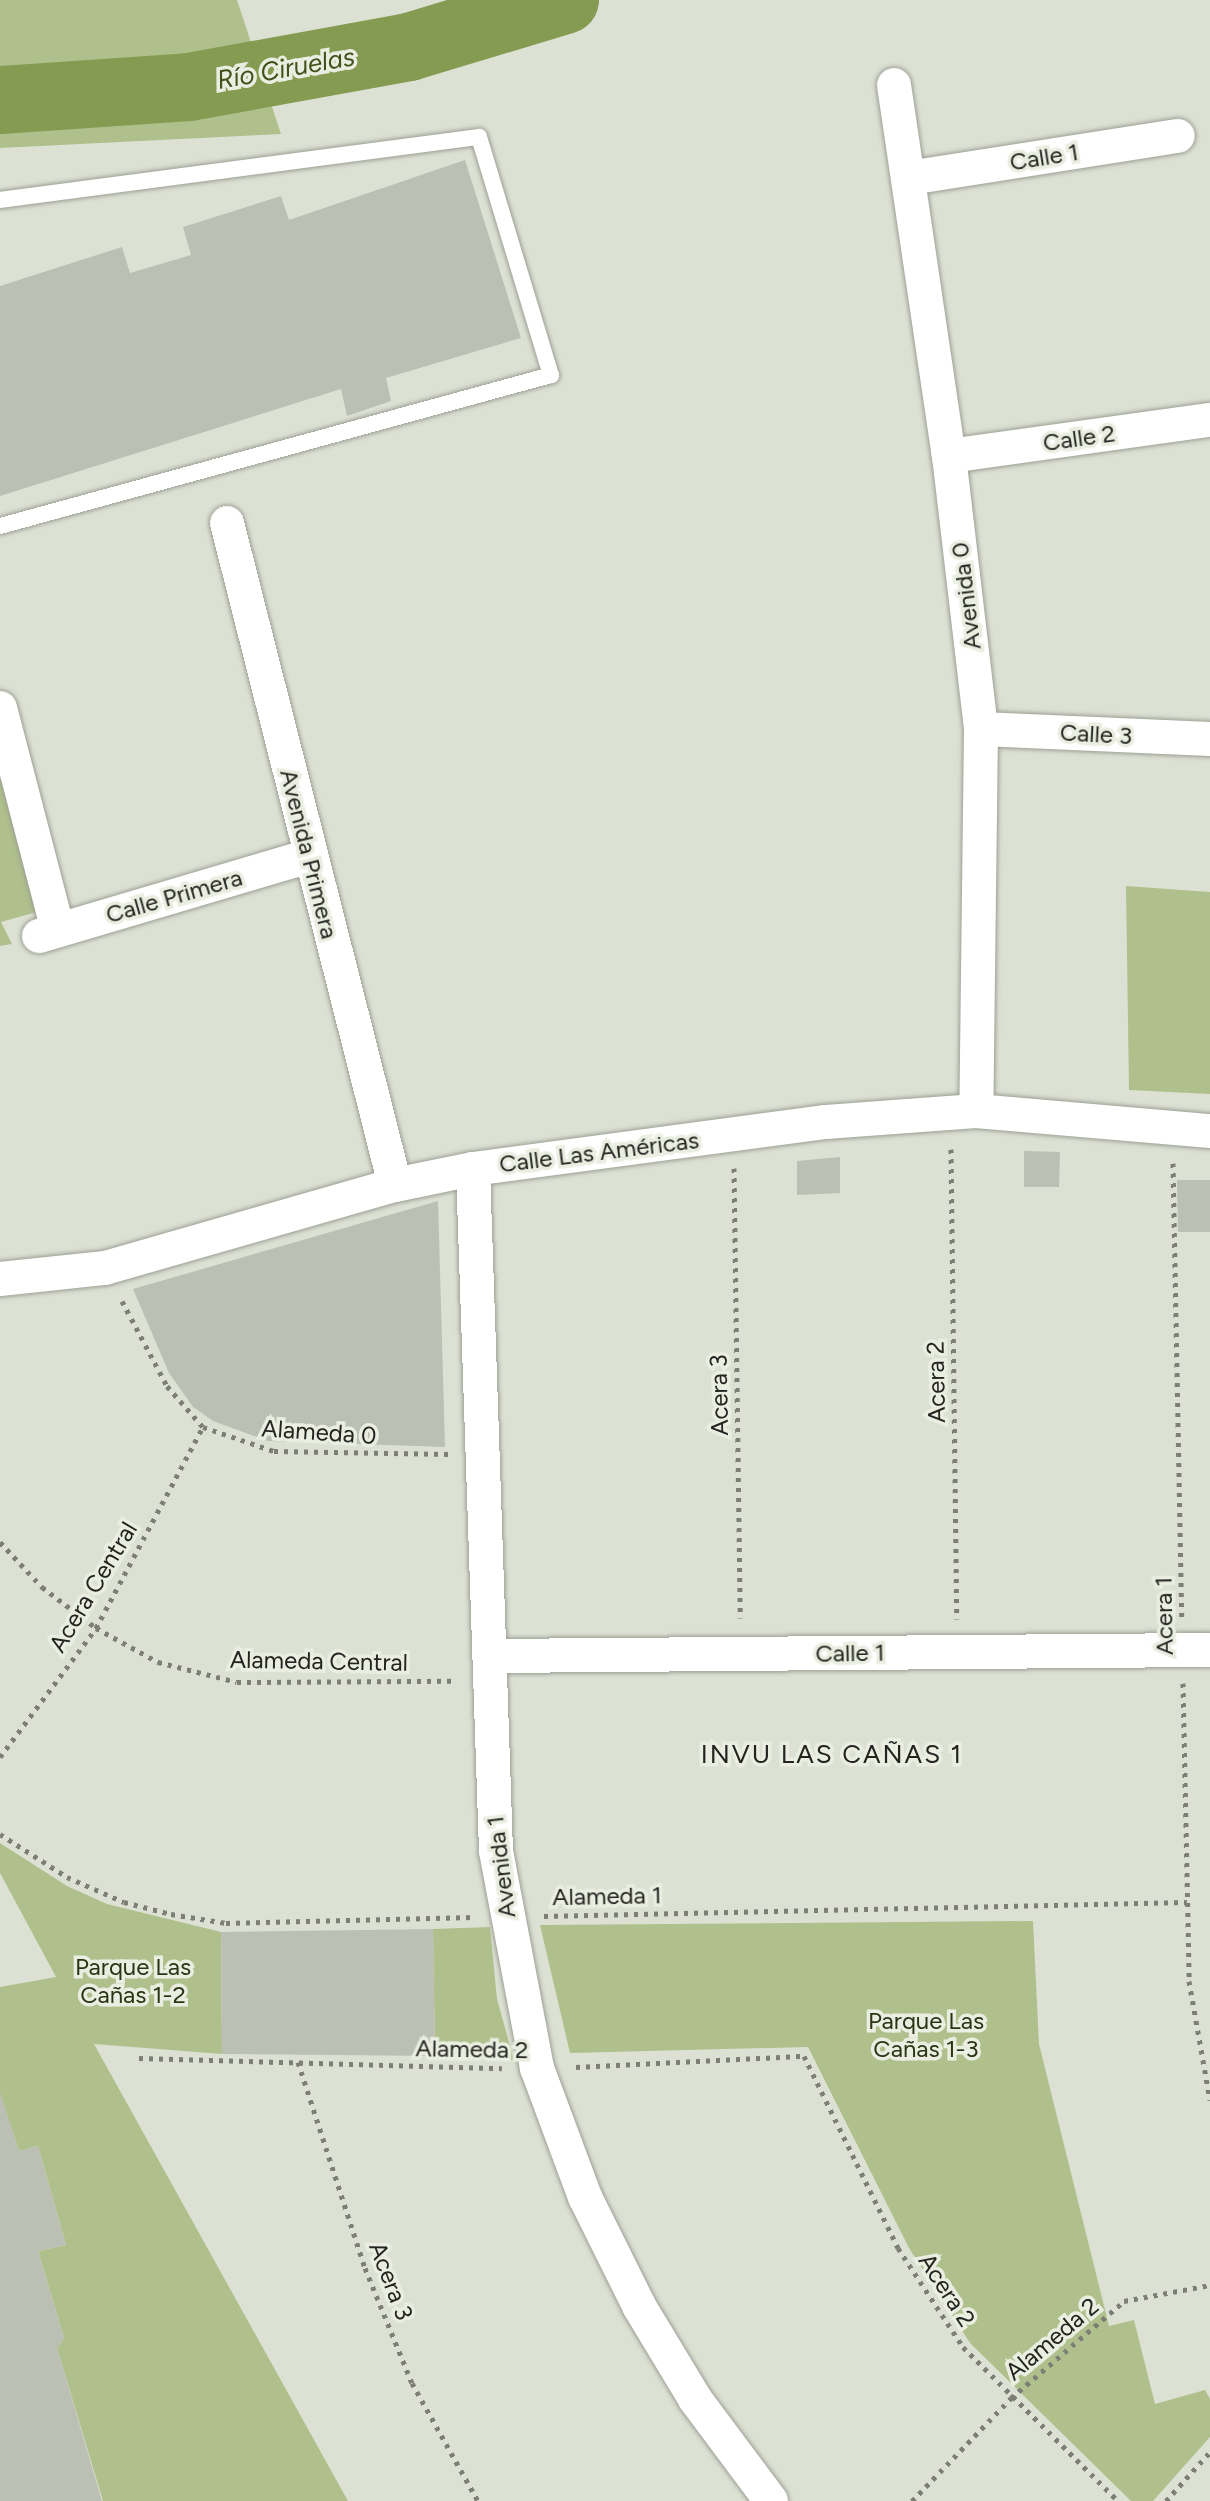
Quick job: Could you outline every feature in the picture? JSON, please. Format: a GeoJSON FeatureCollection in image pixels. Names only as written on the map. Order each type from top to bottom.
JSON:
{"type":"FeatureCollection","features":[{"type":"Feature","properties":{"kind":"street","name":"Avenida 0"},"geometry":{"type":"LineString","coordinates":[[894,85],[949,456],[981,729],[963,1112]]}},
{"type":"Feature","properties":{"kind":"street","name":"Calle 1"},"geometry":{"type":"LineString","coordinates":[[909,178],[1178,136]]}},
{"type":"Feature","properties":{"kind":"street","name":"Calle 2"},"geometry":{"type":"LineString","coordinates":[[949,456],[1210,420]]}},
{"type":"Feature","properties":{"kind":"street","name":"Avenida Primera"},"geometry":{"type":"LineString","coordinates":[[227,523],[309,856],[395,1185]]}},
{"type":"Feature","properties":{"kind":"street","name":"Calle Primera"},"geometry":{"type":"LineString","coordinates":[[0,708],[48,933],[309,856]]}},
{"type":"Feature","properties":{"kind":"street","name":"Calle 3"},"geometry":{"type":"LineString","coordinates":[[981,729],[1210,739]]}},
{"type":"Feature","properties":{"kind":"street","name":"Calle Las Américas"},"geometry":{"type":"LineString","coordinates":[[0,1279],[105,1268],[395,1185],[473,1169],[734,1135],[963,1112],[1210,1131]]}},
{"type":"Feature","properties":{"kind":"street","name":"Avenida 1"},"geometry":{"type":"LineString","coordinates":[[473,1169],[480,1454],[496,1851],[506,1917],[537,2068],[585,2197],[639,2306],[695,2399],[771,2501]]}},
{"type":"Feature","properties":{"kind":"street","name":"Calle 1"},"geometry":{"type":"LineString","coordinates":[[490,1668],[741,1654],[1196,1650]]}},
{"type":"Feature","properties":{"kind":"lane"},"geometry":{"type":"LineString","coordinates":[[0,200],[479,137],[551,375],[0,526]]}},
{"type":"Feature","properties":{"kind":"path","name":"Acera 2"},"geometry":{"type":"LineString","coordinates":[[957,1652],[963,1112]]}},
{"type":"Feature","properties":{"kind":"path","name":"Acera 1"},"geometry":{"type":"LineString","coordinates":[[1173,1128],[1196,1650],[1187,1902],[1189,1981],[1210,2100]]}},
{"type":"Feature","properties":{"kind":"path","name":"Acera 3"},"geometry":{"type":"LineString","coordinates":[[734,1135],[741,1654]]}},
{"type":"Feature","properties":{"kind":"path","name":"Alameda 0"},"geometry":{"type":"LineString","coordinates":[[105,1268],[167,1386],[203,1427],[240,1444],[303,1454],[480,1454]]}},
{"type":"Feature","properties":{"kind":"path","name":"Acera Central"},"geometry":{"type":"LineString","coordinates":[[0,1757],[96,1628],[203,1427]]}},
{"type":"Feature","properties":{"kind":"path","name":"Alameda Central"},"geometry":{"type":"LineString","coordinates":[[0,1542],[42,1587],[96,1628],[158,1662],[237,1682],[490,1668]]}},
{"type":"Feature","properties":{"kind":"path","name":"Alameda 1"},"geometry":{"type":"LineString","coordinates":[[0,1834],[67,1877],[124,1902],[226,1923],[1187,1902]]}},
{"type":"Feature","properties":{"kind":"path","name":"Acera 2"},"geometry":{"type":"LineString","coordinates":[[804,2056],[898,2248],[963,2347],[1118,2501]]}},
{"type":"Feature","properties":{"kind":"path","name":"Alameda 2"},"geometry":{"type":"LineString","coordinates":[[139,2058],[537,2068],[804,2056]]}},
{"type":"Feature","properties":{"kind":"path","name":"Acera 3"},"geometry":{"type":"LineString","coordinates":[[298,2062],[365,2268],[412,2383],[478,2501]]}},
{"type":"Feature","properties":{"kind":"path","name":"Alameda 2"},"geometry":{"type":"LineString","coordinates":[[912,2501],[1011,2398],[1124,2301],[1210,2285]]}},
{"type":"Feature","properties":{"kind":"path"},"geometry":{"type":"LineString","coordinates":[[1166,2501],[1210,2452]]}},
{"type":"Feature","properties":{"kind":"green space"},"geometry":{"type":"Polygon","coordinates":[[[0,0],[237,0],[281,134],[0,148],[0,0]]]}},
{"type":"Feature","properties":{"kind":"green space"},"geometry":{"type":"Polygon","coordinates":[[[0,754],[40,911],[1,922],[12,944],[0,946],[0,754]]]}},
{"type":"Feature","properties":{"kind":"green space"},"geometry":{"type":"Polygon","coordinates":[[[1126,886],[1210,892],[1210,1094],[1129,1090],[1126,886]]]}},
{"type":"Feature","properties":{"kind":"green space","name":"Parque Las Cañas 1-2"},"geometry":{"type":"Polygon","coordinates":[[[0,1843],[67,1886],[107,1904],[221,1932],[222,2054],[94,2044],[348,2501],[103,2501],[57,2348],[64,2338],[38,2251],[66,2245],[38,2146],[19,2151],[0,2094],[0,1987],[56,1977],[0,1873],[0,1843]]]}},
{"type":"Feature","properties":{"kind":"green space","name":"Parque Las Cañas 1-3"},"geometry":{"type":"Polygon","coordinates":[[[1033,1921],[1039,2044],[1109,2326],[1134,2320],[1155,2404],[1205,2390],[1210,2399],[1210,2437],[1153,2501],[1131,2501],[970,2343],[909,2248],[808,2047],[570,2053],[540,1925],[1033,1921]]]}},
{"type":"Feature","properties":{"kind":"green space"},"geometry":{"type":"Polygon","coordinates":[[[490,1927],[497,1999],[514,2060],[435,2056],[433,1929],[490,1927]]]}},
{"type":"Feature","properties":{"kind":"building"},"geometry":{"type":"Polygon","coordinates":[[[465,160],[521,338],[386,378],[391,401],[347,416],[341,389],[0,496],[0,286],[122,247],[130,273],[191,255],[183,227],[281,196],[289,220],[465,160]]]}},
{"type":"Feature","properties":{"kind":"building"},"geometry":{"type":"Polygon","coordinates":[[[1024,1151],[1060,1152],[1059,1187],[1024,1187],[1024,1151]]]}},
{"type":"Feature","properties":{"kind":"building"},"geometry":{"type":"Polygon","coordinates":[[[840,1157],[840,1193],[797,1195],[797,1161],[840,1157]]]}},
{"type":"Feature","properties":{"kind":"building"},"geometry":{"type":"Polygon","coordinates":[[[1177,1180],[1210,1180],[1210,1232],[1178,1232],[1177,1180]]]}},
{"type":"Feature","properties":{"kind":"building"},"geometry":{"type":"Polygon","coordinates":[[[438,1201],[445,1447],[268,1441],[213,1421],[193,1407],[169,1373],[133,1289],[438,1201]]]}},
{"type":"Feature","properties":{"kind":"building"},"geometry":{"type":"Polygon","coordinates":[[[433,1929],[435,2056],[222,2054],[221,1932],[433,1929]]]}},
{"type":"Feature","properties":{"kind":"building"},"geometry":{"type":"Polygon","coordinates":[[[0,2092],[19,2151],[38,2146],[66,2245],[38,2251],[64,2338],[57,2348],[102,2501],[0,2501],[0,2092]]]}},
{"type":"Feature","properties":{"kind":"waterway","name":"Río Ciruelas"},"geometry":{"type":"LineString","coordinates":[[0,100],[189,87],[409,47],[565,0]]}},
{"type":"Feature","properties":{"kind":"district","name":"INVU LAS CAÑAS 1"},"geometry":{"type":"Point","coordinates":[832,1755]}}]}
